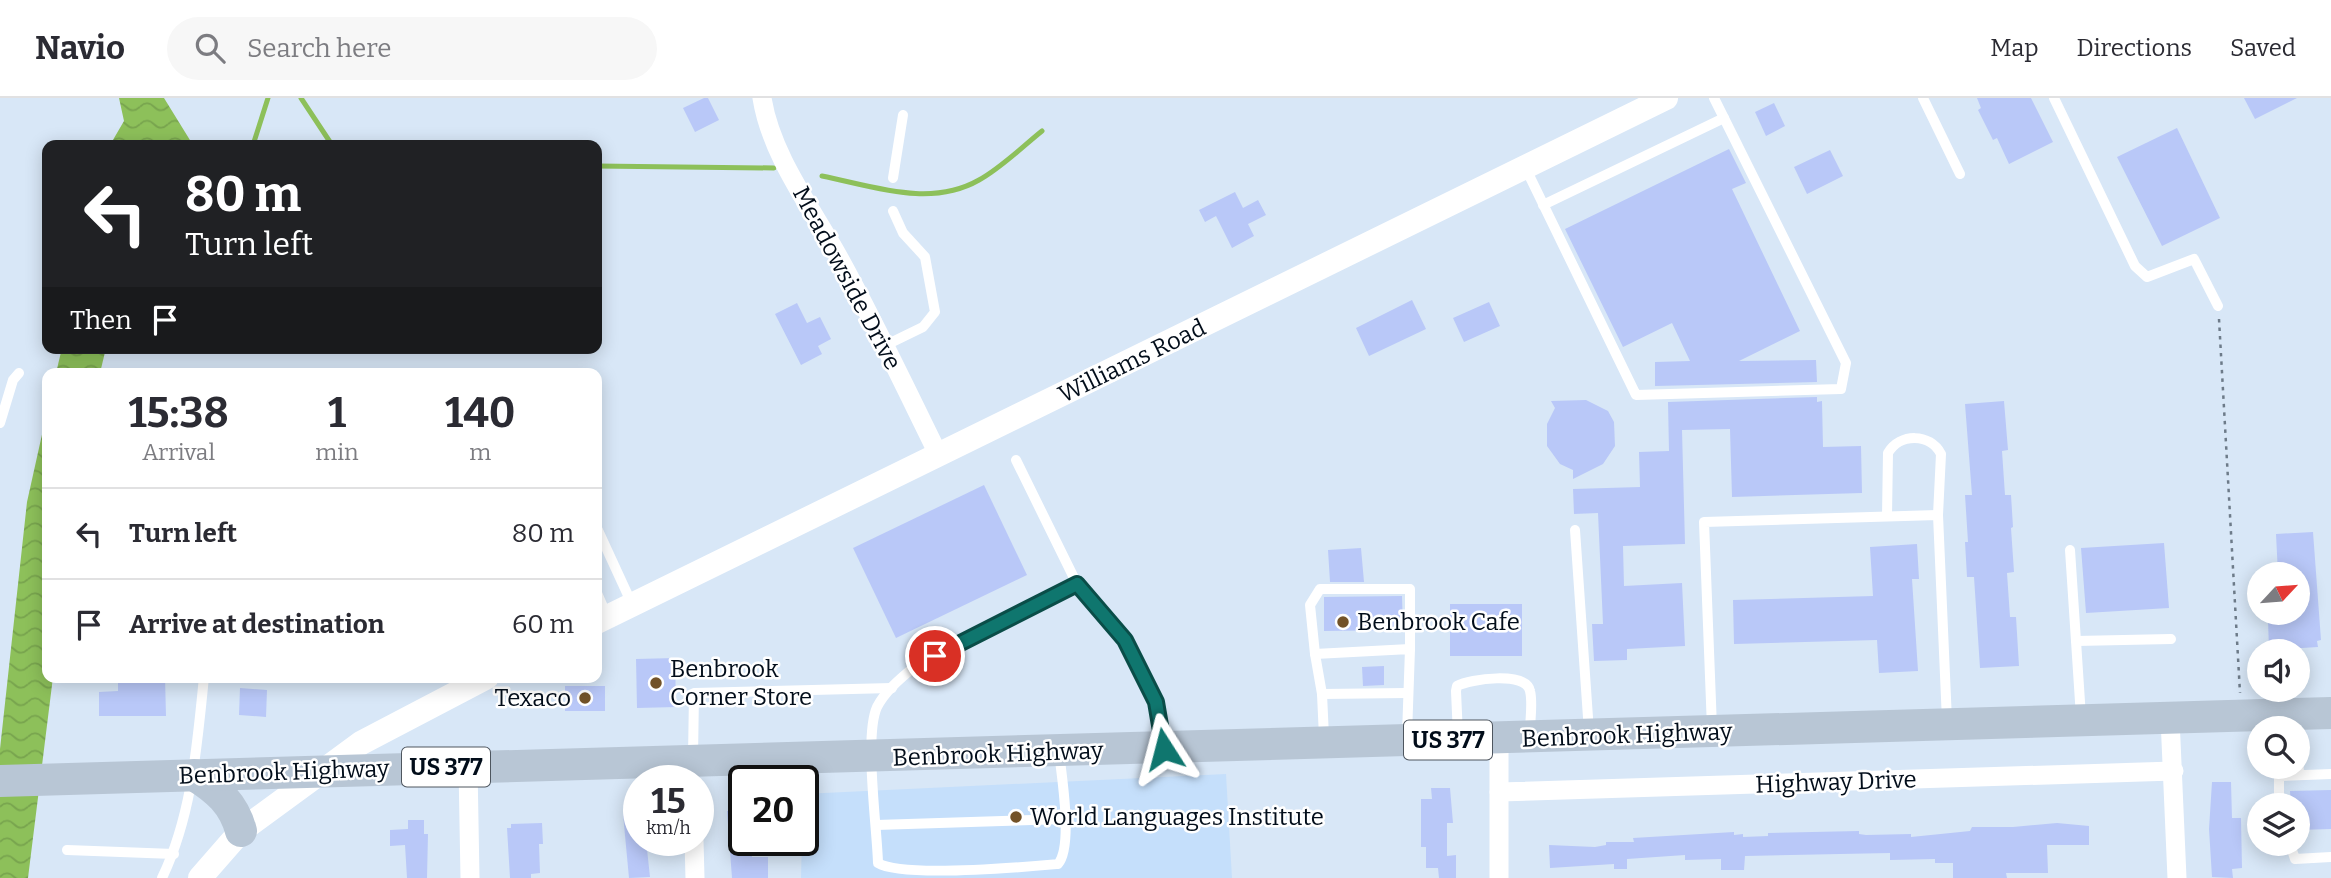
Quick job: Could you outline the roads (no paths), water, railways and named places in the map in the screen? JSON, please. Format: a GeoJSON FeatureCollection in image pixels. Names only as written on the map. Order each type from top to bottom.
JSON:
{"type":"FeatureCollection","features":[{"type":"Feature","properties":{"kind":"main road","name":"Benbrook Highway"},"geometry":{"type":"LineString","coordinates":[[2310,718],[2331,713]]}},
{"type":"Feature","properties":{"kind":"main road","name":"Benbrook Highway"},"geometry":{"type":"LineString","coordinates":[[714,770],[1058,752],[2171,718],[2247,720]]}},
{"type":"Feature","properties":{"kind":"main road","name":"Benbrook Highway"},"geometry":{"type":"LineString","coordinates":[[0,781],[194,775],[314,779],[468,767],[623,770]]}},
{"type":"Feature","properties":{"kind":"main road"},"geometry":{"type":"LineString","coordinates":[[194,775],[212,787],[233,809],[241,831]]}},
{"type":"Feature","properties":{"kind":"street","name":"Meadowside Drive"},"geometry":{"type":"LineString","coordinates":[[762,98],[766,119],[787,166],[884,346],[939,456]]}},
{"type":"Feature","properties":{"kind":"street","name":"Williams Road"},"geometry":{"type":"LineString","coordinates":[[602,620],[1666,98]]}},
{"type":"Feature","properties":{"kind":"street"},"geometry":{"type":"LineString","coordinates":[[200,878],[241,831],[362,743],[472,683]]}},
{"type":"Feature","properties":{"kind":"street"},"geometry":{"type":"LineString","coordinates":[[2171,718],[2177,878]]}},
{"type":"Feature","properties":{"kind":"street"},"geometry":{"type":"LineString","coordinates":[[1499,739],[1499,878]]}},
{"type":"Feature","properties":{"kind":"street"},"geometry":{"type":"LineString","coordinates":[[468,767],[470,878]]}},
{"type":"Feature","properties":{"kind":"street","name":"Highway Drive"},"geometry":{"type":"LineString","coordinates":[[1499,792],[2174,771]]}},
{"type":"Feature","properties":{"kind":"street"},"geometry":{"type":"LineString","coordinates":[[694,856],[695,878]]}},
{"type":"Feature","properties":{"kind":"lane"},"geometry":{"type":"LineString","coordinates":[[1525,167],[1636,395],[1841,389],[1846,363],[1714,98]]}},
{"type":"Feature","properties":{"kind":"lane"},"geometry":{"type":"LineString","coordinates":[[1923,98],[1960,174]]}},
{"type":"Feature","properties":{"kind":"lane"},"geometry":{"type":"LineString","coordinates":[[2054,98],[2135,266],[2147,277],[2194,259],[2218,306]]}},
{"type":"Feature","properties":{"kind":"lane"},"geometry":{"type":"LineString","coordinates":[[892,178],[903,115]]}},
{"type":"Feature","properties":{"kind":"lane"},"geometry":{"type":"LineString","coordinates":[[1543,205],[1724,118]]}},
{"type":"Feature","properties":{"kind":"lane"},"geometry":{"type":"LineString","coordinates":[[884,346],[923,327],[934,312],[925,257],[904,233],[893,211]]}},
{"type":"Feature","properties":{"kind":"lane"},"geometry":{"type":"LineString","coordinates":[[0,423],[13,380],[19,373]]}},
{"type":"Feature","properties":{"kind":"lane"},"geometry":{"type":"LineString","coordinates":[[1887,516],[1888,453],[1895,445],[1914,438],[1931,441],[1941,454],[1938,515],[1948,725]]}},
{"type":"Feature","properties":{"kind":"lane"},"geometry":{"type":"LineString","coordinates":[[1016,460],[1077,584],[1125,640],[1156,702],[1164,749]]}},
{"type":"Feature","properties":{"kind":"lane"},"geometry":{"type":"LineString","coordinates":[[1712,732],[1703,522],[1938,515]]}},
{"type":"Feature","properties":{"kind":"lane"},"geometry":{"type":"LineString","coordinates":[[1575,530],[1589,736]]}},
{"type":"Feature","properties":{"kind":"lane"},"geometry":{"type":"LineString","coordinates":[[602,539],[632,604]]}},
{"type":"Feature","properties":{"kind":"lane"},"geometry":{"type":"LineString","coordinates":[[2070,550],[2081,721]]}},
{"type":"Feature","properties":{"kind":"lane"},"geometry":{"type":"LineString","coordinates":[[1058,752],[1064,819],[1064,857],[1058,864],[974,870],[886,868],[878,863],[873,760],[877,707],[914,667],[1077,584]]}},
{"type":"Feature","properties":{"kind":"lane"},"geometry":{"type":"LineString","coordinates":[[1324,744],[1322,694],[1311,605],[1320,589],[1410,589],[1407,741]]}},
{"type":"Feature","properties":{"kind":"lane"},"geometry":{"type":"LineString","coordinates":[[2076,641],[2171,639]]}},
{"type":"Feature","properties":{"kind":"lane"},"geometry":{"type":"LineString","coordinates":[[1315,654],[1409,649]]}},
{"type":"Feature","properties":{"kind":"lane"},"geometry":{"type":"LineString","coordinates":[[1458,740],[1456,691],[1457,686],[1469,680],[1516,680],[1526,683],[1530,690],[1530,738]]}},
{"type":"Feature","properties":{"kind":"lane"},"geometry":{"type":"LineString","coordinates":[[162,878],[174,853],[194,775],[203,683]]}},
{"type":"Feature","properties":{"kind":"lane"},"geometry":{"type":"LineString","coordinates":[[693,765],[694,693],[892,688]]}},
{"type":"Feature","properties":{"kind":"lane"},"geometry":{"type":"LineString","coordinates":[[1322,694],[1406,692]]}},
{"type":"Feature","properties":{"kind":"lane"},"geometry":{"type":"LineString","coordinates":[[2310,775],[2331,774]]}},
{"type":"Feature","properties":{"kind":"lane"},"geometry":{"type":"LineString","coordinates":[[876,825],[1064,819]]}},
{"type":"Feature","properties":{"kind":"lane"},"geometry":{"type":"LineString","coordinates":[[67,850],[174,853]]}},
{"type":"Feature","properties":{"kind":"lane"},"geometry":{"type":"LineString","coordinates":[[2294,856],[2295,859],[2331,858]]}},
{"type":"Feature","properties":{"kind":"water"},"geometry":{"type":"Polygon","coordinates":[[[119,98],[164,98],[190,140],[113,140],[124,121],[119,98]]]}},
{"type":"Feature","properties":{"kind":"water"},"geometry":{"type":"Polygon","coordinates":[[[61,354],[105,354],[101,368],[57,368],[61,354]]]}},
{"type":"Feature","properties":{"kind":"water"},"geometry":{"type":"Polygon","coordinates":[[[42,434],[42,683],[52,683],[28,878],[0,878],[0,749],[27,502],[42,434]]]}},
{"type":"Feature","properties":{"kind":"waterway"},"geometry":{"type":"LineString","coordinates":[[255,140],[268,98]]}},
{"type":"Feature","properties":{"kind":"waterway"},"geometry":{"type":"LineString","coordinates":[[301,98],[329,140]]}},
{"type":"Feature","properties":{"kind":"waterway"},"geometry":{"type":"LineString","coordinates":[[822,176],[901,192],[941,193],[979,180],[1042,131]]}},
{"type":"Feature","properties":{"kind":"waterway"},"geometry":{"type":"LineString","coordinates":[[602,166],[774,168]]}},
{"type":"Feature","properties":{"kind":"place","name":"Benbrook Cafe"},"geometry":{"type":"Point","coordinates":[1343,622]}},
{"type":"Feature","properties":{"kind":"place","name":"Benbrook Corner Store"},"geometry":{"type":"Point","coordinates":[656,683]}},
{"type":"Feature","properties":{"kind":"place","name":"Texaco"},"geometry":{"type":"Point","coordinates":[585,698]}},
{"type":"Feature","properties":{"kind":"place","name":"World Languages Institute"},"geometry":{"type":"Point","coordinates":[1016,817]}}]}
